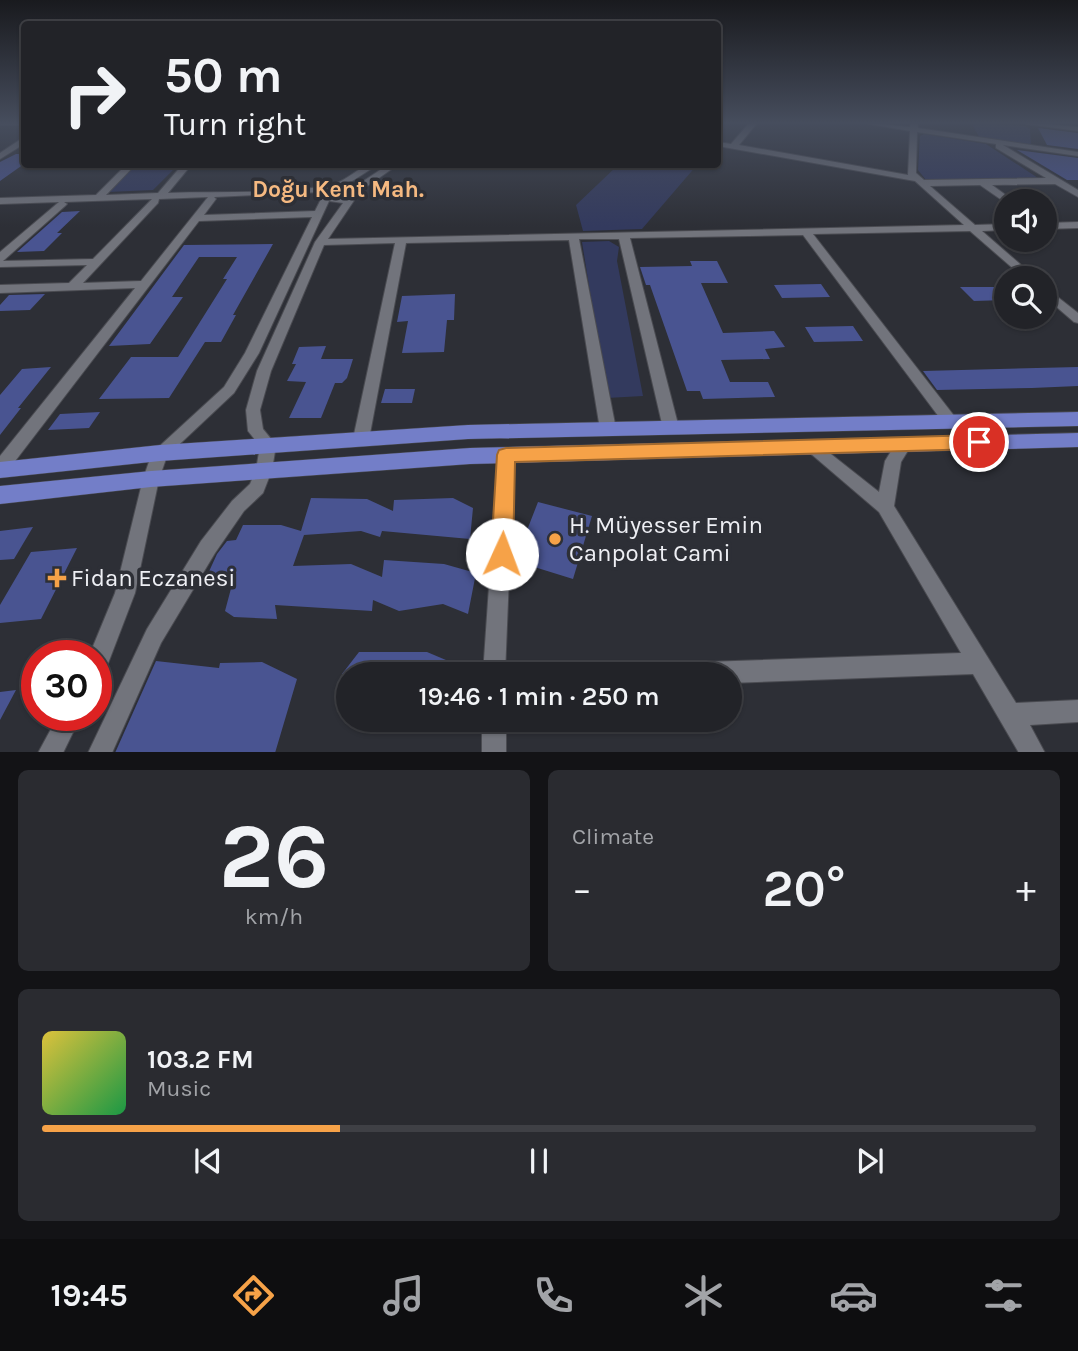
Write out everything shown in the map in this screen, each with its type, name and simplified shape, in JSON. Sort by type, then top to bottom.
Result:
[{"type":"main road","points":[[0,469],[160,453],[468,432],[1078,419]]},
{"type":"main road","points":[[0,495],[264,470],[506,455],[1078,440]]},
{"type":"street","points":[[789,157],[920,181],[1056,181]]},
{"type":"street","points":[[912,157],[912,174],[1016,266]]},
{"type":"street","points":[[1017,157],[1078,194]]},
{"type":"street","points":[[98,198],[128,168]]},
{"type":"street","points":[[72,287],[184,168]]},
{"type":"street","points":[[0,204],[62,204],[329,192],[368,168]]},
{"type":"street","points":[[329,192],[334,200],[355,193],[389,168]]},
{"type":"street","points":[[982,182],[994,190]]},
{"type":"street","points":[[0,204],[98,198],[211,199],[329,192],[348,184],[355,193]]},
{"type":"street","points":[[106,640],[125,593],[151,479],[160,453],[229,390],[252,353],[329,192]]},
{"type":"street","points":[[100,752],[154,636],[208,547],[238,506],[257,488],[264,470],[268,445],[256,431],[253,410],[264,371],[320,243],[355,193]]},
{"type":"street","points":[[0,469],[211,199]]},
{"type":"street","points":[[0,258],[62,204]]},
{"type":"street","points":[[195,218],[318,214]]},
{"type":"street","points":[[1057,226],[1078,225]]},
{"type":"street","points":[[320,243],[994,227]]},
{"type":"street","points":[[806,232],[950,422]]},
{"type":"street","points":[[624,236],[671,428]]},
{"type":"street","points":[[574,238],[608,429]]},
{"type":"street","points":[[361,439],[401,241]]},
{"type":"street","points":[[0,264],[96,262]]},
{"type":"street","points":[[0,289],[143,284]]},
{"type":"street","points":[[1057,301],[1078,319]]},
{"type":"street","points":[[885,507],[892,461],[904,444]]},
{"type":"street","points":[[811,447],[885,507],[1033,752]]},
{"type":"street","points":[[495,662],[506,455]]},
{"type":"street","points":[[742,672],[977,663]]},
{"type":"street","points":[[1011,715],[1078,711]]},
{"type":"street","points":[[50,752],[62,731]]},
{"type":"street","points":[[494,732],[494,752]]},
{"type":"shaded area","points":[[919,157],[1006,157],[1038,178],[926,180],[918,170]]},
{"type":"shaded area","points":[[134,168],[175,168],[153,190],[107,192]]},
{"type":"shaded area","points":[[615,168],[694,168],[642,229],[583,231],[576,205]]},
{"type":"shaded area","points":[[609,241],[619,247],[617,261],[643,396],[607,398],[582,242]]},
{"type":"building","points":[[10,157],[21,157],[21,166],[0,181],[0,162]]},
{"type":"building","points":[[1029,157],[1078,158],[1078,180],[1067,180]]},
{"type":"building","points":[[80,211],[57,233],[62,233],[44,251],[17,252],[62,212]]},
{"type":"building","points":[[273,244],[221,342],[205,342],[169,398],[99,399],[131,357],[178,357],[227,279],[223,279],[237,257],[199,257],[172,297],[183,297],[150,344],[109,346],[184,245]]},
{"type":"building","points":[[690,261],[717,261],[728,283],[701,283],[723,333],[774,331],[785,347],[765,349],[770,359],[721,360],[730,382],[768,382],[775,397],[703,399],[700,391],[687,391],[650,285],[646,285],[640,267],[692,266]]},
{"type":"building","points":[[821,284],[830,297],[782,298],[774,285]]},
{"type":"building","points":[[960,287],[994,287],[994,300],[974,301]]},
{"type":"building","points":[[45,294],[30,310],[0,311],[0,305],[9,295]]},
{"type":"building","points":[[455,294],[454,320],[447,320],[444,352],[402,353],[408,321],[397,322],[402,296]]},
{"type":"building","points":[[853,326],[863,341],[814,342],[805,327]]},
{"type":"building","points":[[326,346],[321,359],[353,359],[347,378],[342,383],[335,383],[321,418],[289,418],[306,382],[287,381],[296,364],[292,364],[299,347]]},
{"type":"building","points":[[51,367],[0,435],[0,395],[22,369]]},
{"type":"building","points":[[1078,367],[1078,386],[1032,388],[937,390],[923,371]]},
{"type":"building","points":[[385,389],[415,389],[412,403],[381,403]]},
{"type":"building","points":[[100,412],[89,428],[48,430],[60,414]]},
{"type":"building","points":[[311,498],[367,499],[393,511],[394,500],[453,498],[473,508],[470,539],[382,531],[380,537],[361,531],[304,535],[293,566],[351,564],[382,577],[384,560],[444,564],[476,573],[468,614],[443,604],[399,611],[373,600],[372,611],[275,605],[277,619],[234,617],[225,611],[233,581],[201,589],[217,554],[227,541],[236,540],[243,525],[281,525],[301,531]]},
{"type":"building","name":"H. Müyesser Emin Canpolat Cami","points":[[538,502],[592,516],[573,579],[515,561]]},
{"type":"building","points":[[33,527],[14,559],[0,560],[0,531]]},
{"type":"building","points":[[77,548],[41,619],[0,623],[0,605],[31,552]]},
{"type":"building","points":[[359,652],[427,652],[451,662],[351,662]]},
{"type":"building","points":[[156,661],[219,668],[220,663],[262,662],[297,679],[275,752],[115,752]]},
{"type":"building","points":[[16,690],[0,720],[0,692]]},
{"type":"place","name":"H. Müyesser Emin Canpolat Cami","points":[[555,539]]},
{"type":"place","name":"Fidan Eczanesi","points":[[57,578]]},
{"type":"district","name":"Doğu Kent Mah.","points":[[338,189]]},
{"type":"route","points":[[502,554],[506,455],[979,442]]}]
